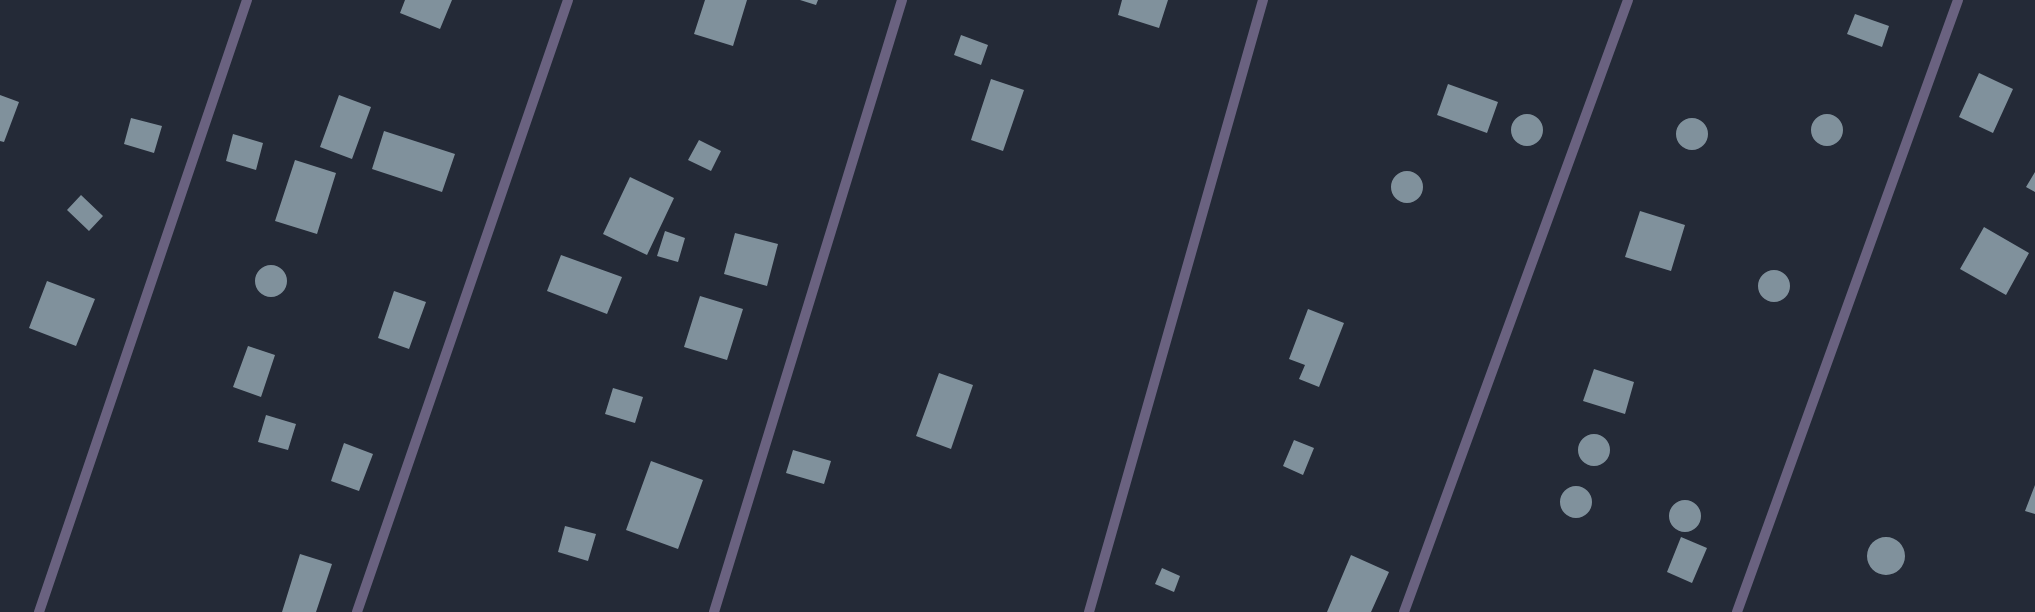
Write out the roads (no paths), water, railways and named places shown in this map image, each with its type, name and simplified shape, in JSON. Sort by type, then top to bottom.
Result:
[{"type":"street","points":[[39,612],[247,0]]},
{"type":"street","points":[[357,612],[568,0]]},
{"type":"street","points":[[714,612],[902,0]]},
{"type":"street","points":[[1089,612],[1263,0]]},
{"type":"street","points":[[1404,612],[1628,0]]},
{"type":"street","points":[[1736,612],[1958,0]]}]
